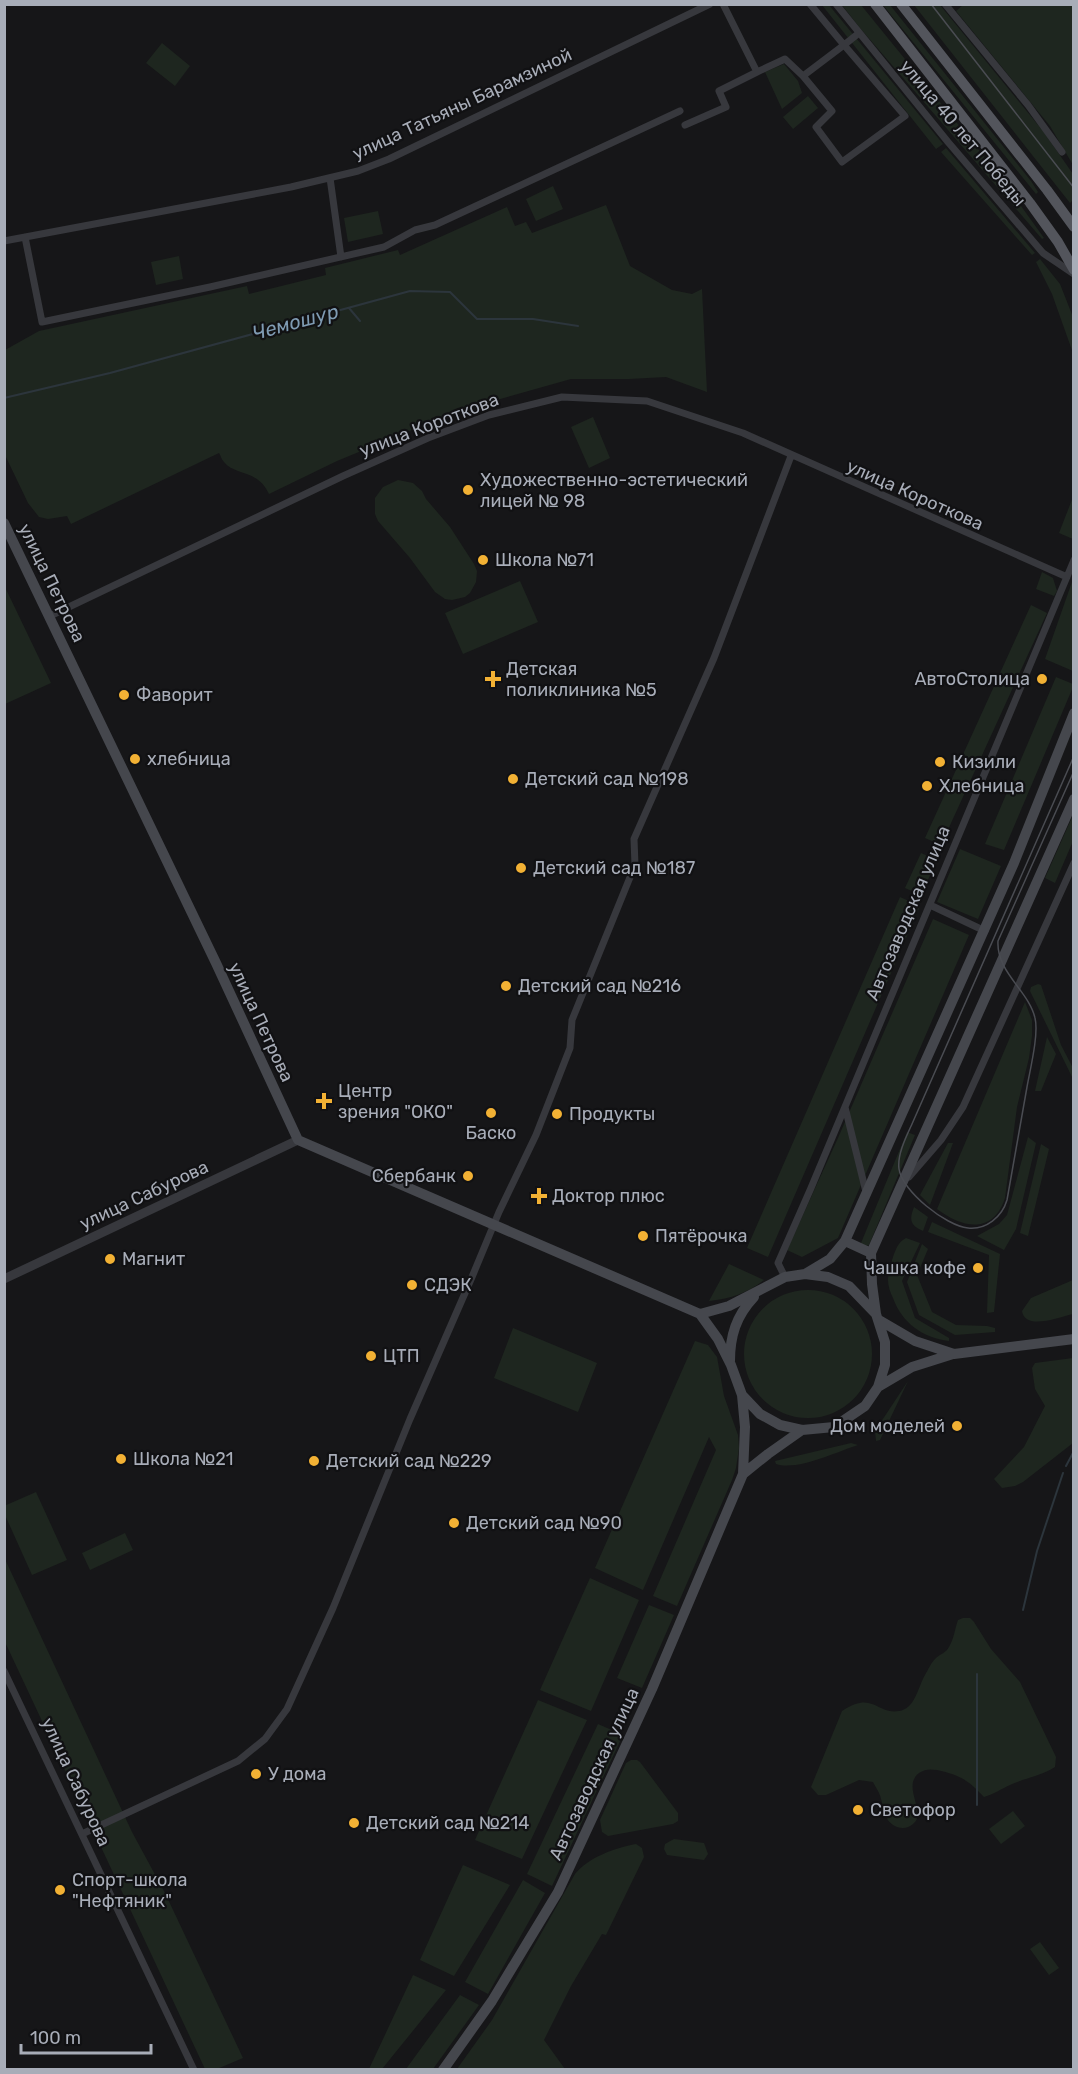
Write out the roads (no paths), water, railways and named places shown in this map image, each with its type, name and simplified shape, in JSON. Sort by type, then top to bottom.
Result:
[{"type":"main road","name":"улица 40 лет Победы","points":[[875,4],[1030,203],[1058,242],[1074,272]]},
{"type":"main road","name":"улица 40 лет Победы","points":[[901,4],[1074,227]]},
{"type":"main road","points":[[1030,203],[1047,190]]},
{"type":"main road","name":"улица Петрова","points":[[4,523],[216,963],[298,1140]]},
{"type":"main road","points":[[805,1274],[830,1259],[845,1241],[1020,851],[1074,713]]},
{"type":"main road","points":[[742,1395],[760,1414],[780,1425],[802,1430],[834,1427],[865,1406],[878,1387],[885,1365],[885,1342],[877,1317],[872,1284],[872,1253],[1074,799]]},
{"type":"main road","points":[[298,1140],[700,1314],[718,1339],[742,1395],[745,1427],[743,1474]]},
{"type":"main road","points":[[845,1241],[872,1253]]},
{"type":"main road","points":[[700,1314],[729,1306],[785,1277],[805,1274],[828,1277],[849,1286],[877,1317],[915,1341],[954,1354]]},
{"type":"main road","points":[[730,1365],[730,1344],[735,1325],[745,1307],[759,1292]]},
{"type":"main road","points":[[878,1387],[912,1367],[954,1354],[1074,1339]]},
{"type":"main road","points":[[743,1474],[802,1430]]},
{"type":"main road","name":"Автозаводская улица","points":[[442,2070],[492,2001],[558,1892],[652,1689],[743,1474]]},
{"type":"street","name":"улица Татьяны Барамзиной","points":[[4,241],[279,189],[358,171],[389,159],[710,4]]},
{"type":"street","points":[[723,4],[757,72]]},
{"type":"street","points":[[686,125],[726,108],[719,92],[785,58],[832,111],[816,127],[842,162],[905,116],[810,4]]},
{"type":"street","name":"улица 40 лет Победы","points":[[836,4],[948,142],[1043,253],[1074,272]]},
{"type":"street","points":[[945,4],[1034,113],[1062,152]]},
{"type":"street","points":[[803,76],[859,33]]},
{"type":"street","points":[[25,237],[42,322],[384,247],[680,111]]},
{"type":"street","points":[[330,178],[341,257]]},
{"type":"street","name":"улица Короткова","points":[[50,616],[343,476],[428,438],[489,415],[562,397],[646,401],[743,434],[1067,577]]},
{"type":"street","points":[[82,1834],[238,1761],[265,1739],[287,1709],[333,1608],[410,1419],[494,1225],[536,1136],[570,1048],[572,1020],[635,865],[634,839],[714,658],[791,456]]},
{"type":"street","name":"Автозаводская улица","points":[[785,1277],[778,1263],[1074,560]]},
{"type":"street","points":[[901,1186],[941,1140],[963,1107],[1074,863]]},
{"type":"street","points":[[930,905],[985,931]]},
{"type":"street","points":[[845,1107],[866,1192]]},
{"type":"street","name":"улица Сабурова","points":[[4,1279],[298,1140]]},
{"type":"street","name":"улица Сабурова","points":[[4,1671],[194,2070]]},
{"type":"waterway","name":"Чемошур","points":[[4,398],[110,373],[410,291],[450,292],[477,319],[533,319],[578,326]]},
{"type":"waterway","points":[[349,308],[360,321]]},
{"type":"waterway","points":[[1066,1466],[1074,1451]]},
{"type":"waterway","points":[[1023,1610],[1037,1551],[1063,1473]]},
{"type":"waterway","points":[[977,1674],[977,1805]]},
{"type":"tram line","points":[[931,4],[1074,188]]},
{"type":"tram line","points":[[1074,756],[901,1152],[899,1169],[908,1187],[926,1206],[959,1226],[975,1228],[987,1225],[997,1217],[1007,1200],[1034,1052],[1036,1025],[1032,1008],[1002,962],[998,941],[1074,771]]},
{"type":"place","name":"Художественно-эстетический лицей № 98","points":[[468,490]]},
{"type":"place","name":"Школа №71","points":[[483,560]]},
{"type":"place","name":"Детская поликлиника №5","points":[[493,679]]},
{"type":"place","name":"АвтоСтолица","points":[[1042,679]]},
{"type":"place","name":"Фаворит","points":[[124,695]]},
{"type":"place","name":"хлебница","points":[[135,759]]},
{"type":"place","name":"Кизили","points":[[940,762]]},
{"type":"place","name":"Детский сад №198","points":[[513,779]]},
{"type":"place","name":"Хлебница","points":[[927,786]]},
{"type":"place","name":"Детский сад №187","points":[[521,868]]},
{"type":"place","name":"Детский сад №216","points":[[506,986]]},
{"type":"place","name":"Центр зрения \"ОКО\"","points":[[324,1101]]},
{"type":"place","name":"Баско","points":[[491,1113]]},
{"type":"place","name":"Продукты","points":[[557,1114]]},
{"type":"place","name":"Сбербанк","points":[[468,1176]]},
{"type":"place","name":"Доктор плюс","points":[[539,1196]]},
{"type":"place","name":"Пятёрочка","points":[[643,1236]]},
{"type":"place","name":"Магнит","points":[[110,1259]]},
{"type":"place","name":"Чашка кофе","points":[[978,1268]]},
{"type":"place","name":"СДЭК","points":[[412,1285]]},
{"type":"place","name":"ЦТП","points":[[371,1356]]},
{"type":"place","name":"Дом моделей","points":[[957,1426]]},
{"type":"place","name":"Школа №21","points":[[121,1459]]},
{"type":"place","name":"Детский сад №229","points":[[314,1461]]},
{"type":"place","name":"Детский сад №90","points":[[454,1523]]},
{"type":"place","name":"У дома","points":[[256,1774]]},
{"type":"place","name":"Светофор","points":[[858,1810]]},
{"type":"place","name":"Детский сад №214","points":[[354,1823]]},
{"type":"place","name":"Спорт-школа \"Нефтяник\"","points":[[60,1890]]}]
